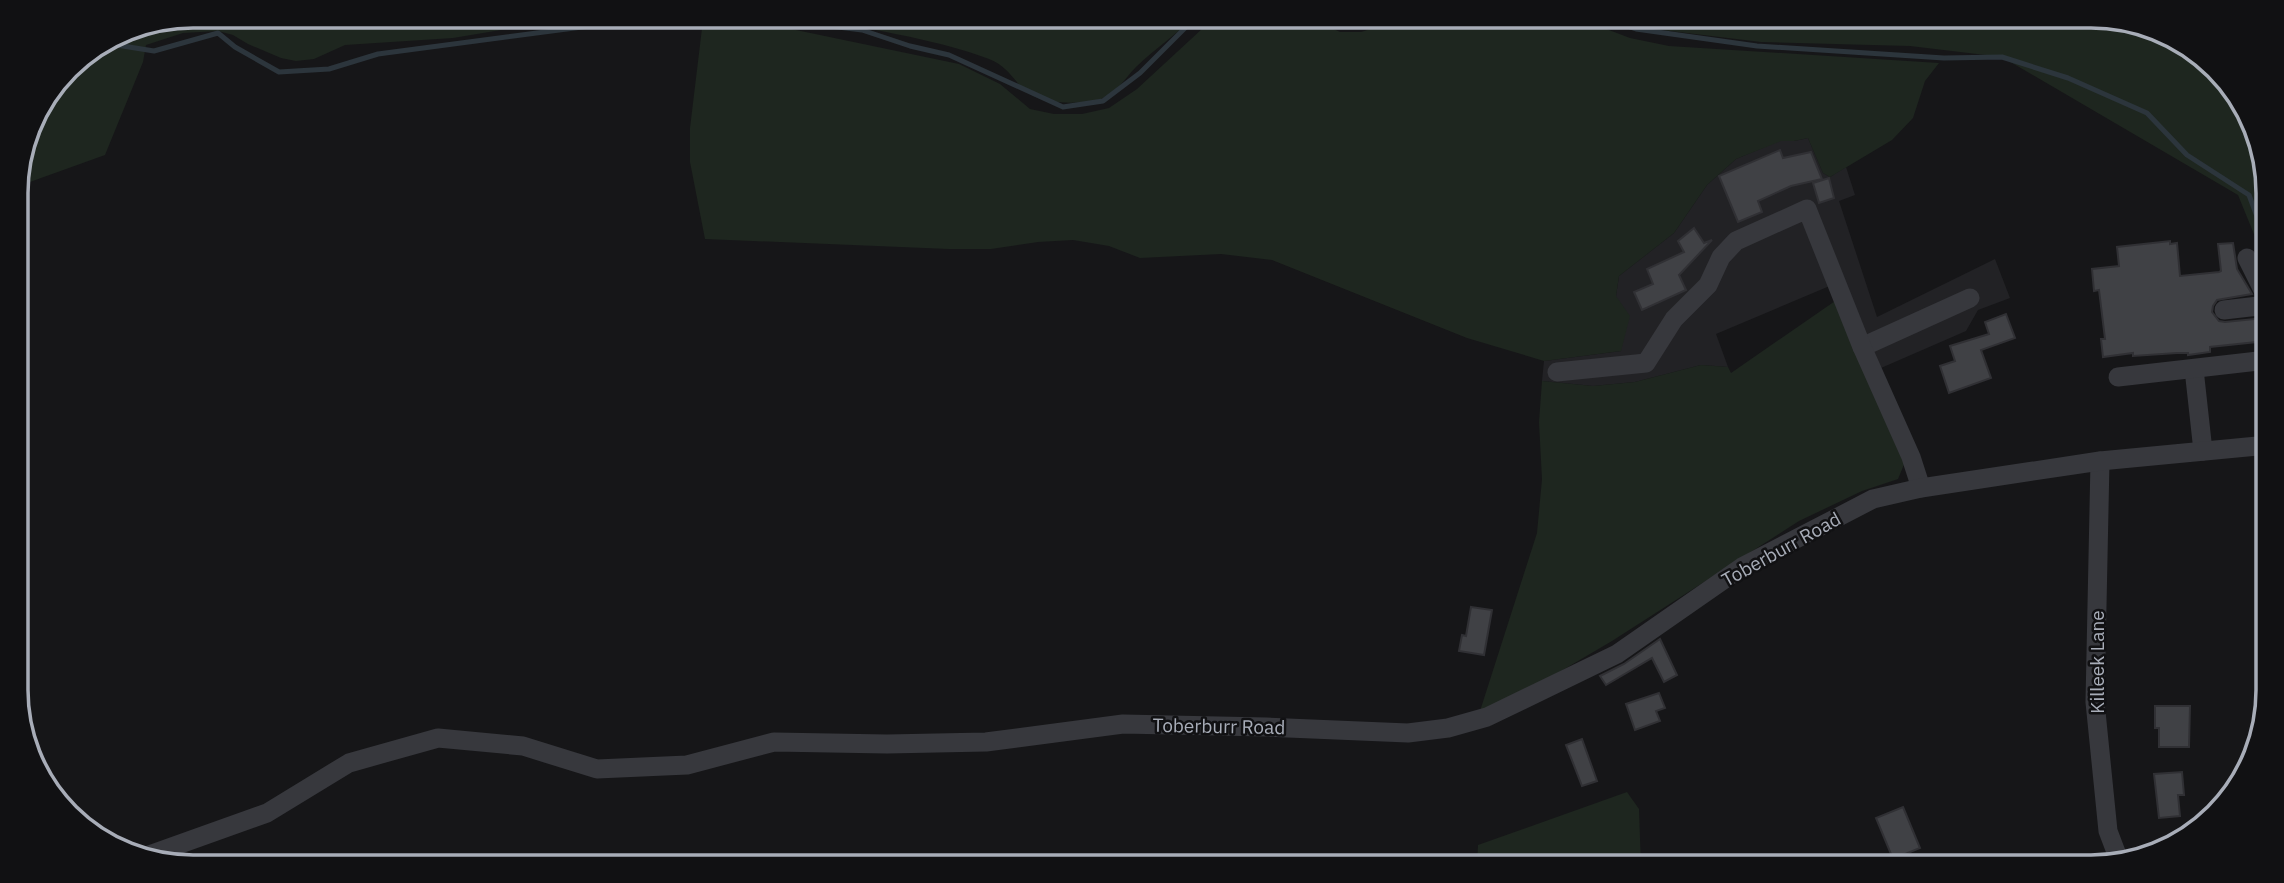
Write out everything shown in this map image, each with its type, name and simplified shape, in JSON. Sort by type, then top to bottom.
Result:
[{"type":"street","points":[[1557,372],[1646,363],[1674,319],[1708,285],[1721,257],[1736,241],[1807,209],[1911,457],[1921,488]]},
{"type":"street","points":[[2247,258],[2256,276]]},
{"type":"street","points":[[1863,347],[1970,299]]},
{"type":"street","points":[[2224,310],[2256,306]]},
{"type":"street","points":[[2118,377],[2256,361]]},
{"type":"street","points":[[2194,369],[2203,452]]},
{"type":"street","name":"Toberburr Road","points":[[159,851],[267,813],[349,763],[438,738],[523,747],[597,769],[687,765],[774,742],[986,742],[1123,724],[1408,733],[1448,728],[1487,717],[1617,654],[1742,566],[1873,499],[1921,488],[2100,461],[2256,446]]},
{"type":"street","name":"Killeek Lane","points":[[2100,461],[2095,702],[2108,831],[2116,853]]},
{"type":"shaded area","points":[[193,28],[513,28],[453,38],[345,45],[314,59],[296,61],[281,58],[233,35],[218,31],[183,33],[146,45],[143,62],[105,155],[28,183],[41,130],[62,93],[76,76],[102,56],[140,37],[172,29]]},
{"type":"shaded area","points":[[702,28],[786,28],[959,64],[1000,84],[1030,109],[1054,114],[1082,114],[1109,108],[1137,89],[1203,28],[1332,28],[1340,32],[1361,32],[1374,28],[1604,28],[1630,38],[1669,46],[1939,63],[1925,81],[1913,118],[1892,140],[1830,177],[1823,173],[1808,138],[1781,141],[1736,159],[1707,185],[1674,233],[1619,276],[1616,296],[1630,316],[1621,351],[1544,361],[1467,338],[1272,260],[1221,254],[1140,258],[1109,246],[1073,240],[991,249],[949,249],[705,239],[690,162],[690,128]]},
{"type":"shaded area","points":[[864,28],[1182,28],[1143,60],[1111,93],[1094,101],[1069,103],[1038,98],[1024,90],[1004,68],[989,59],[920,39]]},
{"type":"shaded area","points":[[1645,28],[2101,28],[2144,37],[2164,45],[2200,69],[2215,84],[2239,120],[2255,172],[2256,239],[2238,195],[2002,57],[1910,46],[1761,42]]},
{"type":"shaded area","points":[[1808,138],[1823,173],[1830,177],[1846,167],[1855,195],[1839,201],[1877,317],[1995,259],[2010,298],[1978,310],[1966,331],[1881,368],[1832,285],[1716,334],[1728,367],[1701,365],[1635,382],[1593,386],[1542,381],[1544,361],[1621,351],[1616,296],[1619,276],[1674,233],[1707,185],[1736,159],[1781,140]]},
{"type":"shaded area","points":[[1838,299],[1905,462],[1898,479],[1862,491],[1799,521],[1612,641],[1544,681],[1480,711],[1537,533],[1542,479],[1539,422],[1542,381],[1593,386],[1635,382],[1701,365],[1728,367],[1731,373]]},
{"type":"shaded area","points":[[1627,792],[1639,809],[1641,855],[1478,855],[1478,845]]},
{"type":"building","points":[[1780,150],[1783,158],[1811,152],[1822,179],[1791,186],[1758,201],[1762,212],[1738,222],[1719,176]]},
{"type":"building","points":[[1829,178],[1834,198],[1819,203],[1813,183]]},
{"type":"building","points":[[1694,228],[1704,243],[1712,240],[1679,275],[1686,290],[1642,310],[1634,292],[1653,284],[1647,269],[1684,252],[1678,241]]},
{"type":"building","points":[[2170,241],[2170,244],[2177,243],[2180,276],[2221,271],[2218,244],[2233,243],[2237,269],[2252,294],[2217,300],[2212,312],[2219,321],[2225,322],[2256,319],[2256,342],[2210,347],[2210,352],[2188,355],[2177,353],[2133,356],[2133,353],[2103,357],[2101,339],[2105,339],[2099,290],[2094,291],[2092,269],[2119,266],[2117,247]]},
{"type":"building","points":[[2006,314],[2015,338],[1981,350],[1991,378],[1949,393],[1940,366],[1955,361],[1950,346],[1989,334],[1985,322]]},
{"type":"building","points":[[1471,607],[1492,610],[1484,655],[1459,651],[1462,635],[1466,636]]},
{"type":"building","points":[[1660,639],[1677,675],[1664,682],[1652,658],[1606,685],[1600,676],[1624,664]]},
{"type":"building","points":[[1659,693],[1665,708],[1656,711],[1660,721],[1635,730],[1626,704]]},
{"type":"building","points":[[2155,706],[2190,706],[2189,747],[2159,747],[2159,728],[2155,728]]},
{"type":"building","points":[[1582,739],[1597,781],[1582,786],[1566,745]]},
{"type":"building","points":[[2182,772],[2184,795],[2178,795],[2180,816],[2159,818],[2154,774]]},
{"type":"building","points":[[1903,807],[1920,848],[1903,855],[1891,855],[1876,818]]},
{"type":"waterway","points":[[120,46],[154,51],[218,33],[235,47],[279,72],[329,69],[378,54],[575,28]]},
{"type":"waterway","points":[[846,28],[949,55],[1063,107],[1103,101],[1140,73],[1185,28]]},
{"type":"waterway","points":[[1633,28],[1757,46],[1944,58],[2002,57],[2068,78],[2147,113],[2187,155],[2249,195],[2256,214]]}]
